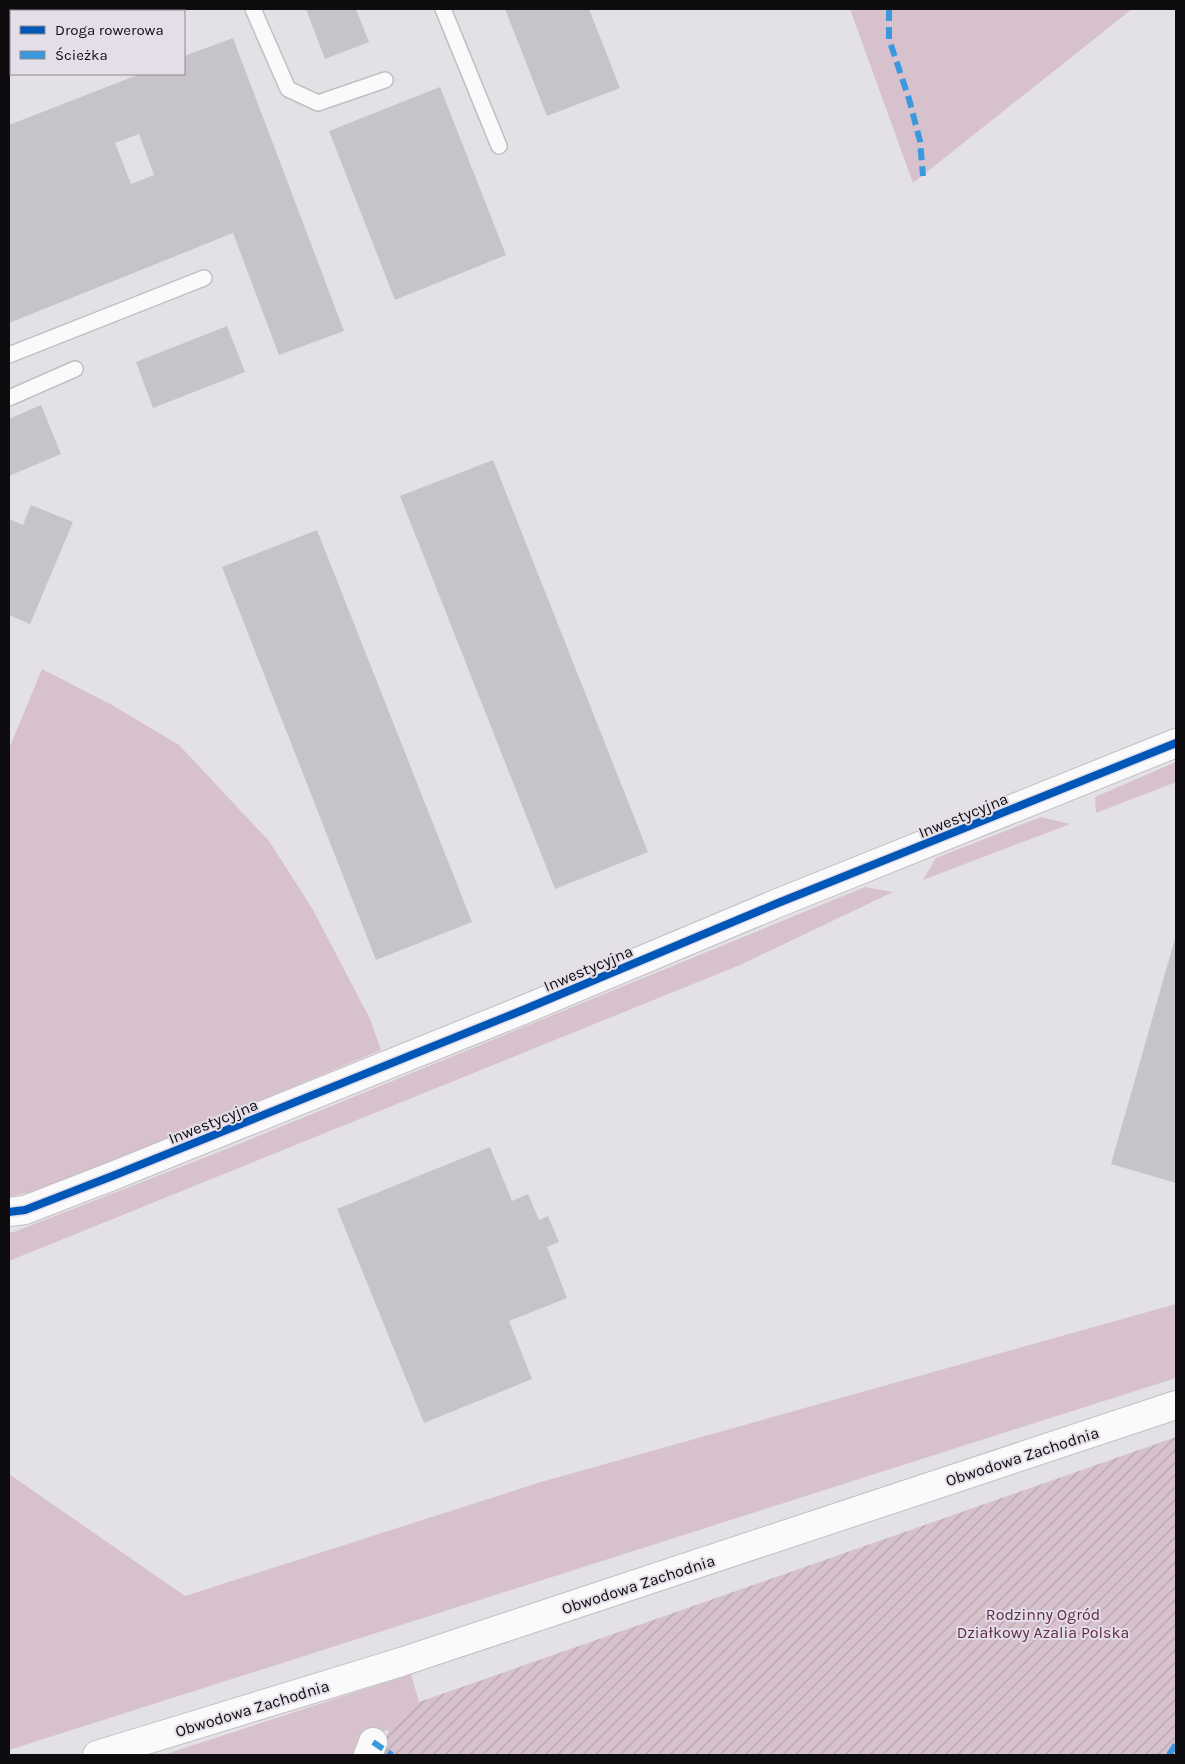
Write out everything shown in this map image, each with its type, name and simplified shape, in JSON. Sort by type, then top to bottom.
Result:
[{"type":"street","name":"Inwestycyjna","points":[[9,1212],[25,1210],[115,1175],[523,1010],[778,903],[1176,743]]},
{"type":"street","name":"Obwodowa Zachodnia","points":[[97,1755],[401,1662],[1176,1405]]},
{"type":"lane","points":[[253,9],[288,89],[318,103],[384,80]]},
{"type":"lane","points":[[443,9],[499,146]]},
{"type":"lane","points":[[9,355],[204,278]]},
{"type":"lane","points":[[9,398],[74,369]]},
{"type":"green space","points":[[850,9],[1132,9],[913,183]]},
{"type":"green space","points":[[42,669],[112,705],[179,745],[269,841],[312,908],[370,1019],[381,1050],[51,1187],[9,1197],[9,749]]},
{"type":"green space","points":[[1176,762],[1176,782],[1096,813],[1095,797]]},
{"type":"green space","points":[[1041,817],[1070,824],[923,880],[936,858]]},
{"type":"green space","points":[[865,887],[893,892],[740,965],[9,1261],[9,1232],[14,1232],[229,1148]]},
{"type":"green space","points":[[1176,1304],[1176,1378],[9,1750],[9,1474],[185,1596],[541,1482]]},
{"type":"green space","name":"Rodzinny Ogród Działkowy Azalia Polska","points":[[1176,1437],[1176,1755],[379,1755],[389,1730],[419,1702]]},
{"type":"green space","points":[[411,1674],[419,1702],[389,1730],[378,1732],[356,1755],[163,1755]]},
{"type":"building","points":[[306,9],[356,9],[369,42],[325,59]]},
{"type":"building","points":[[505,9],[589,9],[620,88],[547,116]]},
{"type":"building","points":[[233,38],[344,331],[279,355],[233,233],[9,323],[9,125],[137,75],[185,75],[185,56]],"holes":[[[139,134],[154,175],[131,184],[115,143]]]},
{"type":"building","points":[[440,87],[506,255],[395,300],[329,131]]},
{"type":"building","points":[[227,326],[245,372],[153,408],[136,362]]},
{"type":"building","points":[[41,405],[61,454],[9,476],[9,419]]},
{"type":"building","points":[[493,460],[648,852],[555,889],[400,496]]},
{"type":"building","points":[[31,505],[73,522],[30,624],[9,615],[9,519],[23,525]]},
{"type":"building","points":[[317,530],[472,922],[376,960],[222,567]]},
{"type":"building","points":[[1176,935],[1176,1183],[1111,1164]]},
{"type":"building","points":[[490,1147],[512,1201],[528,1194],[539,1220],[548,1216],[559,1242],[547,1247],[567,1298],[509,1321],[532,1379],[424,1423],[337,1209]]},
{"type":"marked path","points":[[889,9],[889,39],[909,99],[920,141],[923,176]]},
{"type":"marked path","points":[[373,1742],[392,1755]]},
{"type":"marked path","points":[[1169,1755],[1176,1744]]},
{"type":"cycle path","points":[[9,1212],[25,1210],[115,1175],[523,1010],[778,903],[1176,743]]}]
